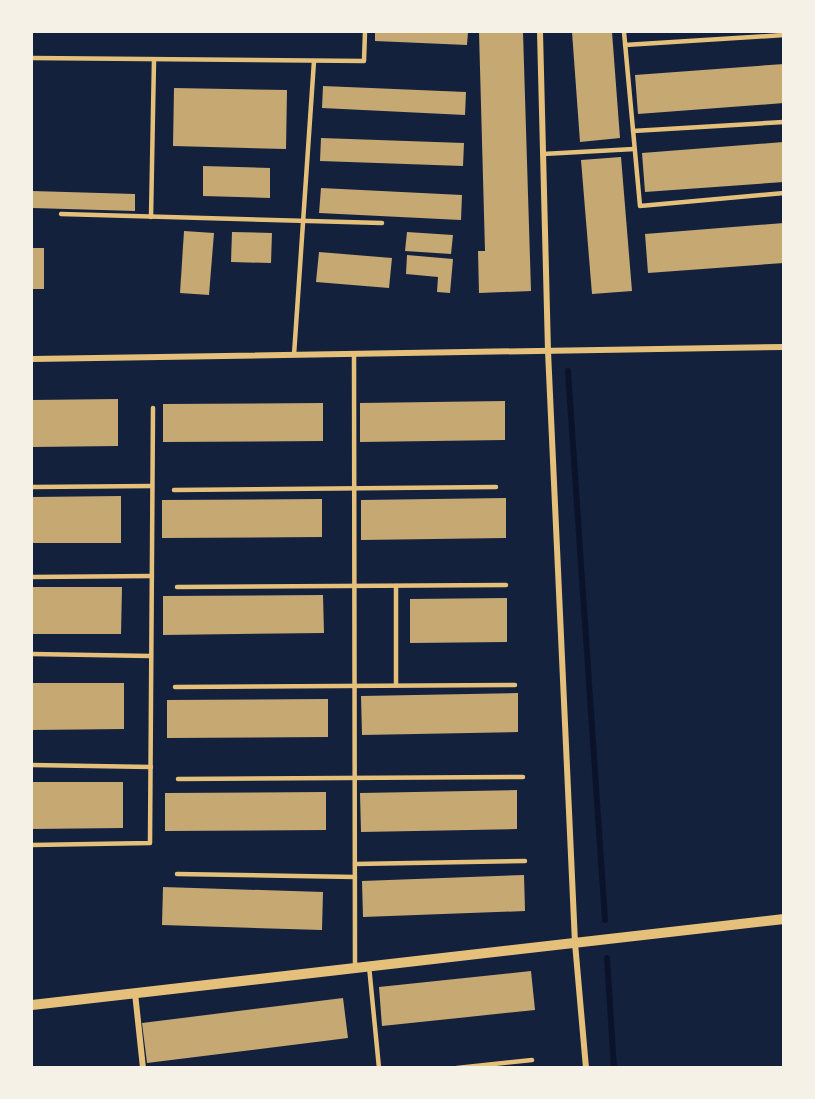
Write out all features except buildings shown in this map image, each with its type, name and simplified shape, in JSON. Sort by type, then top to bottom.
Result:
[{"type":"street","points":[[540,32],[548,351],[575,942],[585,1068]]},
{"type":"street","points":[[32,359],[783,347]]},
{"type":"street","points":[[32,1005],[783,919]]},
{"type":"street","points":[[135,993],[143,1068]]},
{"type":"lane","points":[[32,58],[364,62],[365,32]]},
{"type":"lane","points":[[624,32],[640,206],[783,193]]},
{"type":"lane","points":[[625,45],[783,35]]},
{"type":"lane","points":[[151,217],[154,60]]},
{"type":"lane","points":[[294,355],[314,61]]},
{"type":"lane","points":[[633,131],[783,122]]},
{"type":"lane","points":[[543,154],[634,149]]},
{"type":"lane","points":[[61,214],[382,224]]},
{"type":"lane","points":[[354,354],[355,968]]},
{"type":"lane","points":[[32,845],[150,843],[153,408]]},
{"type":"lane","points":[[32,487],[152,486]]},
{"type":"lane","points":[[174,490],[496,487]]},
{"type":"lane","points":[[32,577],[152,576]]},
{"type":"lane","points":[[177,587],[506,585]]},
{"type":"lane","points":[[396,586],[396,685]]},
{"type":"lane","points":[[32,654],[151,656]]},
{"type":"lane","points":[[175,687],[515,685]]},
{"type":"lane","points":[[32,765],[151,767]]},
{"type":"lane","points":[[178,779],[523,777]]},
{"type":"lane","points":[[355,864],[525,861]]},
{"type":"lane","points":[[177,874],[355,877]]},
{"type":"lane","points":[[369,966],[379,1068]]},
{"type":"lane","points":[[457,1068],[532,1060]]},
{"type":"waterway","points":[[568,371],[605,920]]},
{"type":"waterway","points":[[607,958],[614,1068]]}]
